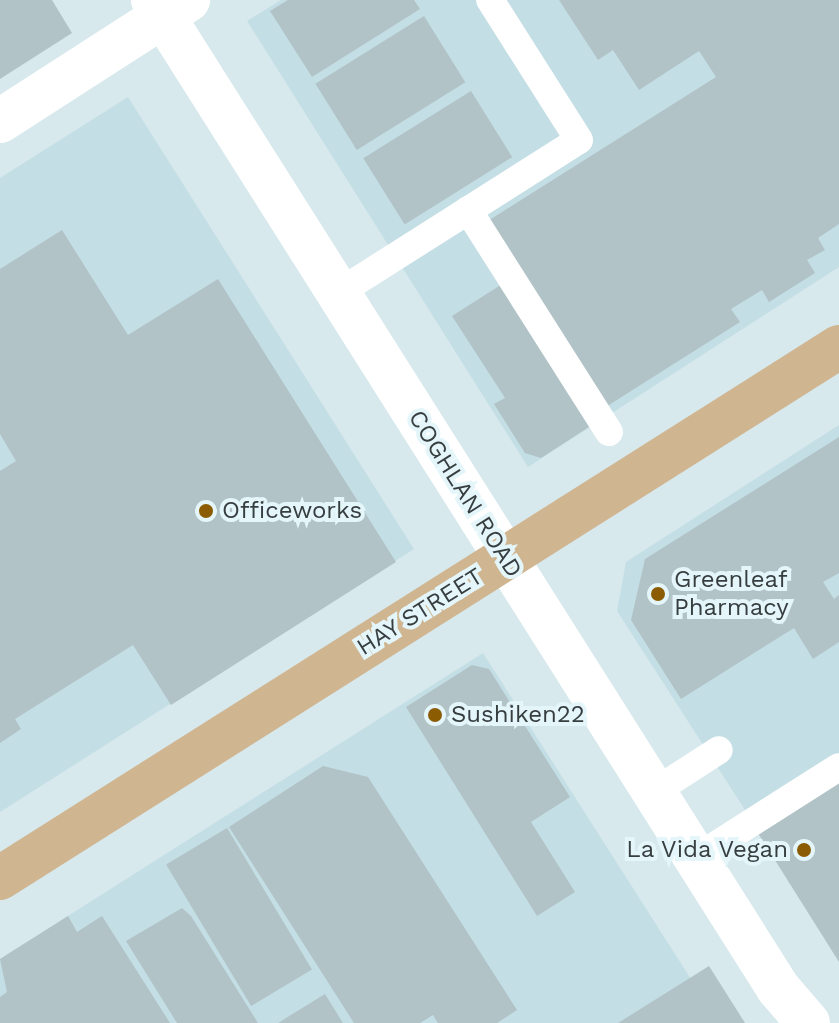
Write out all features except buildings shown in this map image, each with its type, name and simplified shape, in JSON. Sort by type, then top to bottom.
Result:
[{"type":"main road","name":"HAY STREET","points":[[0,878],[839,347]]},
{"type":"street","points":[[0,121],[168,5]]},
{"type":"street","name":"COGHLAN ROAD","points":[[168,5],[338,293],[696,858],[785,1005],[808,1023]]},
{"type":"lane","points":[[338,293],[579,140],[490,0]]},
{"type":"lane","points":[[468,210],[609,432]]},
{"type":"lane","points":[[654,792],[719,750]]},
{"type":"lane","points":[[696,858],[839,767]]},
{"type":"shaded area","points":[[281,0],[839,0],[839,267],[528,467],[247,21]]},
{"type":"shaded area","points":[[128,97],[414,549],[0,812],[0,178]]},
{"type":"shaded area","points":[[839,425],[839,956],[617,611],[626,562]]},
{"type":"shaded area","points":[[483,653],[719,1023],[0,1023],[0,959]]},
{"type":"place","name":"Officeworks","points":[[206,511]]},
{"type":"place","name":"Greenleaf Pharmacy","points":[[658,594]]},
{"type":"place","name":"Sushiken22","points":[[435,715]]},
{"type":"place","name":"La Vida Vegan","points":[[804,850]]}]
